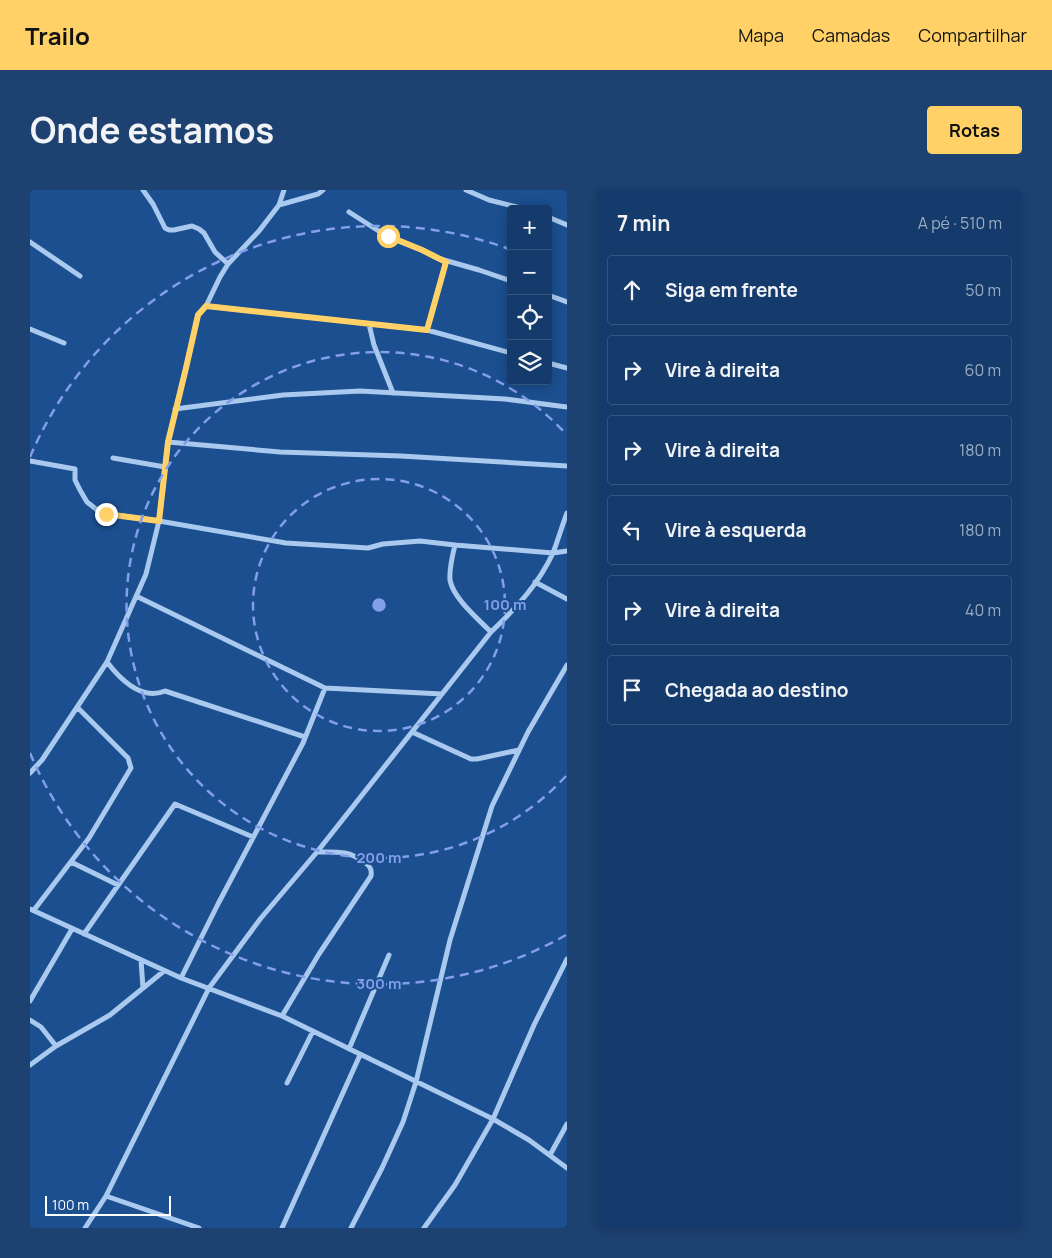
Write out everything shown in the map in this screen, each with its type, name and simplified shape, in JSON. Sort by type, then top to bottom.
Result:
[{"type":"street","points":[[143,190],[153,204],[165,228],[174,230],[192,226],[199,229],[204,233],[215,252],[228,264]]},
{"type":"street","points":[[30,773],[42,760],[107,662],[146,574],[159,521],[168,442],[198,315],[206,306],[228,264],[259,231],[279,205],[284,190]]},
{"type":"street","points":[[279,205],[318,194],[323,190]]},
{"type":"street","points":[[466,190],[489,200],[509,205]]},
{"type":"street","points":[[349,212],[388,236],[446,262],[507,280]]},
{"type":"street","points":[[552,219],[567,225]]},
{"type":"street","points":[[30,242],[80,276]]},
{"type":"street","points":[[427,330],[446,262]]},
{"type":"street","points":[[552,296],[567,302]]},
{"type":"street","points":[[206,306],[427,330],[507,352]]},
{"type":"street","points":[[369,324],[374,345],[393,393]]},
{"type":"street","points":[[30,329],[64,343]]},
{"type":"street","points":[[552,364],[567,368]]},
{"type":"street","points":[[175,409],[282,395],[360,390],[505,399],[567,407]]},
{"type":"street","points":[[168,442],[280,452],[401,456],[567,466]]},
{"type":"street","points":[[113,458],[165,467]]},
{"type":"street","points":[[30,461],[75,469],[75,480],[87,502],[101,513],[286,543],[368,548],[383,544],[420,541],[553,552],[567,551]]},
{"type":"street","points":[[85,1228],[106,1196],[209,988],[261,918],[317,852],[491,632],[518,606],[553,552],[567,512]]},
{"type":"street","points":[[455,545],[451,562],[450,578],[452,587],[457,596],[491,632]]},
{"type":"street","points":[[535,582],[567,599]]},
{"type":"street","points":[[136,596],[325,688],[442,694]]},
{"type":"street","points":[[107,662],[119,678],[136,689],[153,694],[165,691],[305,737]]},
{"type":"street","points":[[352,1228],[403,1122],[416,1082],[455,922],[492,806],[519,750],[567,665]]},
{"type":"street","points":[[181,978],[305,737],[325,688]]},
{"type":"street","points":[[77,707],[128,758],[131,768],[89,838],[32,910],[181,978],[282,1016],[493,1119],[550,1154],[567,1168]]},
{"type":"street","points":[[412,732],[471,759],[519,750]]},
{"type":"street","points":[[84,934],[175,804],[253,837]]},
{"type":"street","points":[[282,1016],[372,872],[368,865],[355,855],[346,852],[317,852]]},
{"type":"street","points":[[71,862],[118,884]]},
{"type":"street","points":[[30,1001],[72,929]]},
{"type":"street","points":[[348,1049],[389,954]]},
{"type":"street","points":[[424,1228],[455,1184],[493,1119],[534,1025],[567,959]]},
{"type":"street","points":[[141,960],[143,988]]},
{"type":"street","points":[[30,1065],[56,1046],[110,1014],[164,970]]},
{"type":"street","points":[[30,1020],[41,1027],[56,1046]]},
{"type":"street","points":[[287,1083],[313,1031]]},
{"type":"street","points":[[282,1228],[360,1055]]},
{"type":"street","points":[[550,1154],[567,1124]]},
{"type":"street","points":[[106,1196],[200,1228]]},
{"type":"route","points":[[106,514],[159,521],[168,442],[175,409],[198,315],[206,306],[427,330],[446,262],[388,236]]}]
